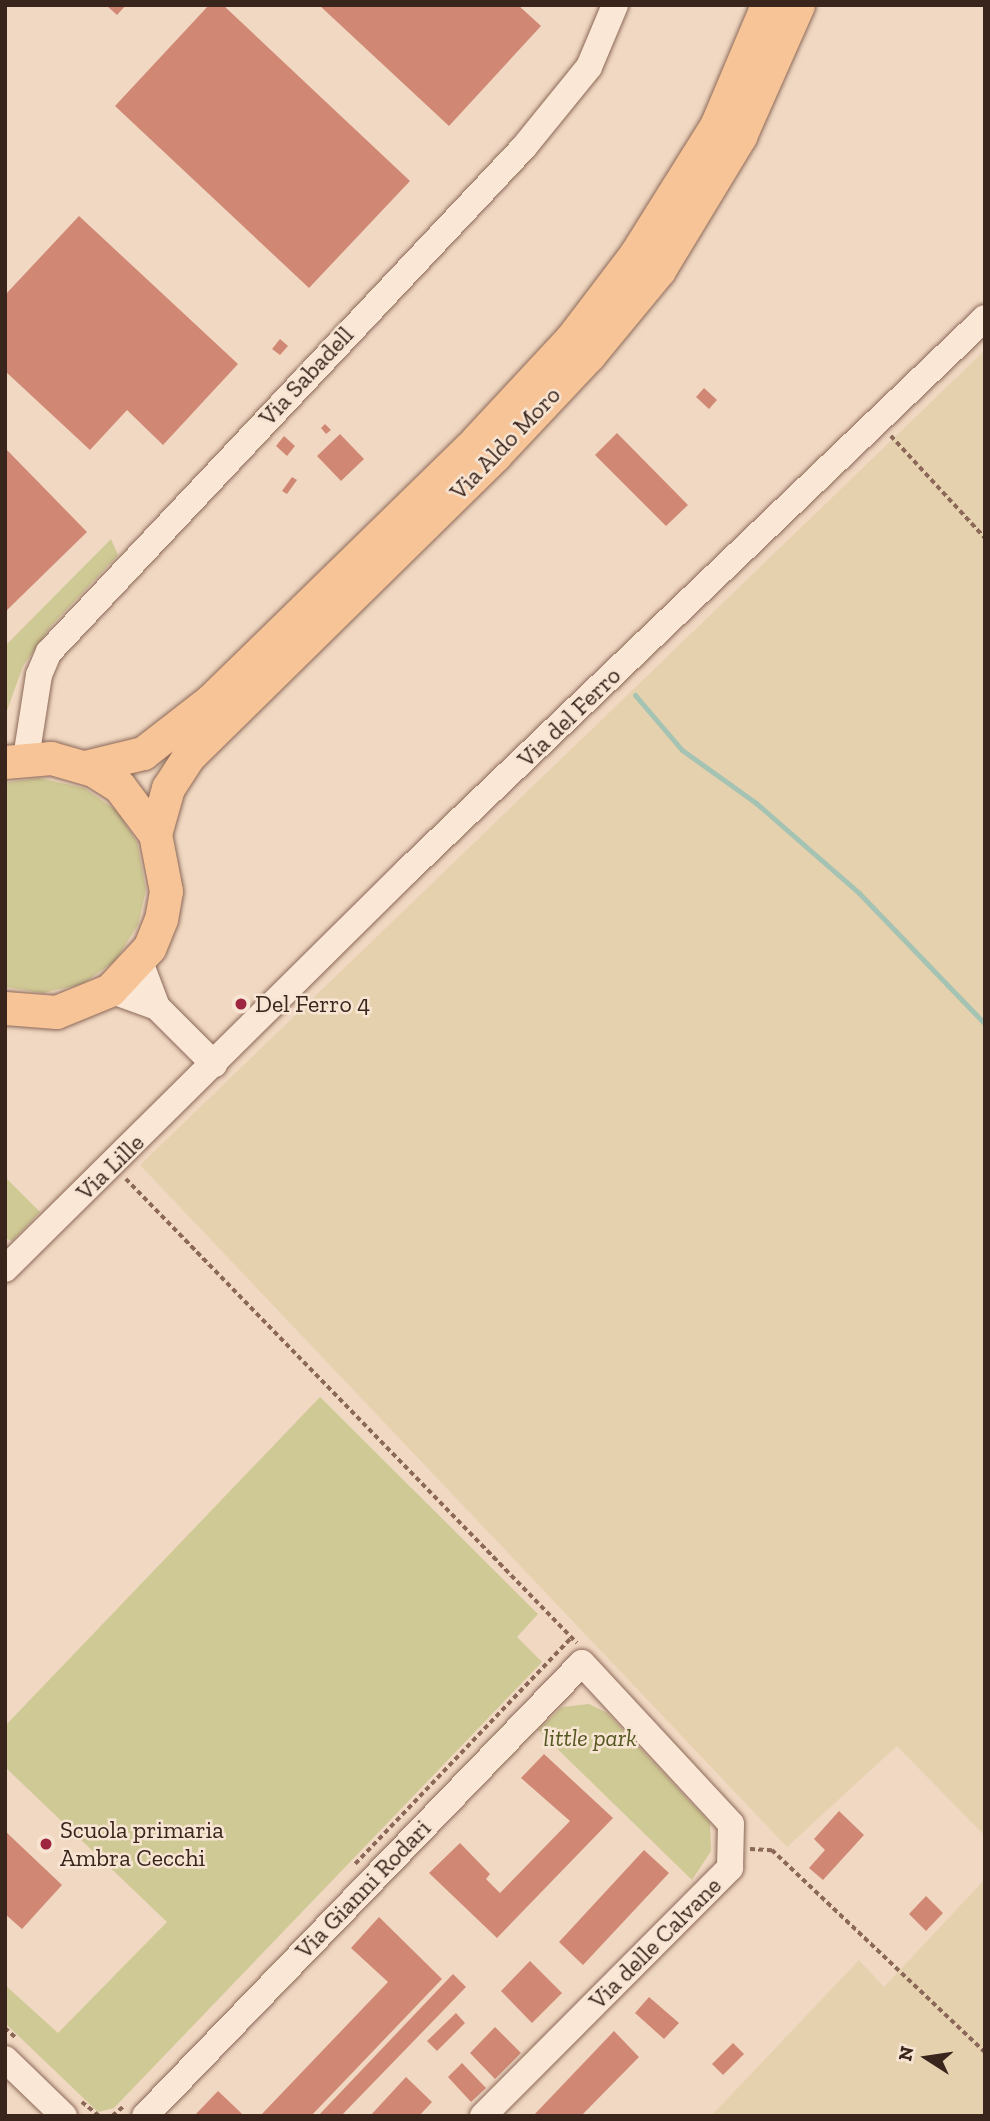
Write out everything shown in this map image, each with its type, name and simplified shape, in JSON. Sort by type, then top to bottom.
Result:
[{"type":"main road","name":"Via Aldo Moro","points":[[85,766],[143,753],[211,701],[478,439],[571,339],[635,255],[716,126],[768,5]]},
{"type":"main road","name":"Via Aldo Moro","points":[[155,834],[168,788],[187,757],[495,455],[589,355],[659,270],[740,135],[798,5]]},
{"type":"main road","name":"Via Aldo Moro","points":[[5,1008],[56,1012],[110,990],[140,962],[157,933],[164,905],[166,877],[155,834],[130,796],[85,766],[51,758],[16,760]]},
{"type":"street","name":"Via Sabadell","points":[[16,760],[39,675],[49,652],[524,147],[589,67],[615,5]]},
{"type":"street","name":"Via del Ferro","points":[[214,1063],[407,871],[985,317]]},
{"type":"street","points":[[140,962],[157,1007]]},
{"type":"street","points":[[110,990],[157,1007],[214,1063]]},
{"type":"street","name":"Via Lille","points":[[5,1269],[214,1063]]},
{"type":"street","name":"Via delle Calvane","points":[[483,2116],[730,1868],[731,1824],[582,1663]]},
{"type":"street","name":"Via Gianni Rodari","points":[[145,2116],[582,1663]]},
{"type":"street","points":[[5,2059],[64,2116]]},
{"type":"path","points":[[878,421],[985,538]]},
{"type":"path","points":[[113,1165],[579,1645],[582,1663]]},
{"type":"path","points":[[730,1848],[772,1850],[985,2052]]},
{"type":"shaded area","points":[[985,350],[985,1836],[897,1746],[787,1847],[140,1165]]},
{"type":"shaded area","points":[[985,1879],[985,2116],[711,2116],[859,1960],[884,1987]]},
{"type":"green space","points":[[111,539],[118,555],[51,626],[23,666],[5,716],[5,646]]},
{"type":"green space","points":[[39,778],[84,788],[116,810],[137,842],[146,890],[138,925],[115,961],[82,984],[43,993],[5,987],[5,783]]},
{"type":"green space","points":[[5,1177],[40,1212],[12,1241],[5,1238]]},
{"type":"green space","points":[[320,1397],[538,1614],[517,1637],[542,1662],[114,2108],[98,2112],[5,2023],[5,1985],[58,2033],[167,1922],[5,1767],[5,1726]]},
{"type":"green space","name":"little park","points":[[589,1704],[607,1713],[710,1823],[711,1851],[692,1880],[538,1730],[562,1707]]},
{"type":"building","points":[[106,5],[126,5],[117,15]]},
{"type":"building","points":[[209,5],[223,5],[410,181],[309,288],[115,106]]},
{"type":"building","points":[[319,5],[518,5],[541,26],[449,126]]},
{"type":"building","points":[[79,216],[238,364],[163,445],[127,410],[90,450],[5,371],[5,295]]},
{"type":"building","points":[[280,339],[288,346],[280,355],[272,349]]},
{"type":"building","points":[[704,388],[717,400],[709,409],[696,397]]},
{"type":"building","points":[[325,424],[331,430],[326,434],[321,428]]},
{"type":"building","points":[[617,433],[688,505],[666,526],[595,455]]},
{"type":"building","points":[[340,434],[364,459],[341,481],[317,456]]},
{"type":"building","points":[[284,436],[295,446],[287,456],[276,446]]},
{"type":"building","points":[[5,448],[87,532],[5,612]]},
{"type":"building","points":[[292,477],[297,480],[287,494],[282,491]]},
{"type":"building","points":[[544,1754],[613,1818],[497,1938],[429,1873],[460,1843],[490,1874],[486,1879],[500,1893],[570,1821],[521,1778]]},
{"type":"building","points":[[839,1811],[864,1835],[823,1880],[809,1868],[825,1850],[814,1839]]},
{"type":"building","points":[[5,1831],[62,1885],[22,1929],[5,1914]]},
{"type":"building","points":[[644,1850],[669,1873],[583,1965],[559,1942]]},
{"type":"building","points":[[926,1896],[943,1913],[926,1931],[909,1914]]},
{"type":"building","points":[[379,1917],[442,1979],[311,2116],[260,2116],[388,1982],[351,1948]]},
{"type":"building","points":[[530,1961],[562,1993],[532,2023],[501,1991]]},
{"type":"building","points":[[453,1974],[466,1987],[341,2116],[318,2116]]},
{"type":"building","points":[[649,1997],[679,2023],[664,2039],[635,2013]]},
{"type":"building","points":[[456,2013],[465,2023],[437,2051],[427,2041]]},
{"type":"building","points":[[495,2027],[521,2053],[495,2079],[470,2053]]},
{"type":"building","points":[[614,2031],[639,2057],[581,2116],[533,2116]]},
{"type":"building","points":[[733,2043],[744,2054],[723,2075],[712,2064]]},
{"type":"building","points":[[462,2063],[486,2088],[471,2102],[448,2077]]},
{"type":"building","points":[[406,2077],[432,2102],[419,2116],[370,2116]]},
{"type":"building","points":[[218,2091],[236,2108],[244,2116],[194,2116]]},
{"type":"waterway","points":[[635,695],[682,750],[756,803],[859,893],[985,1024]]},
{"type":"place","name":"Del Ferro 4","points":[[241,1004]]},
{"type":"place","name":"Scuola primaria Ambra Cecchi","points":[[46,1844]]}]
